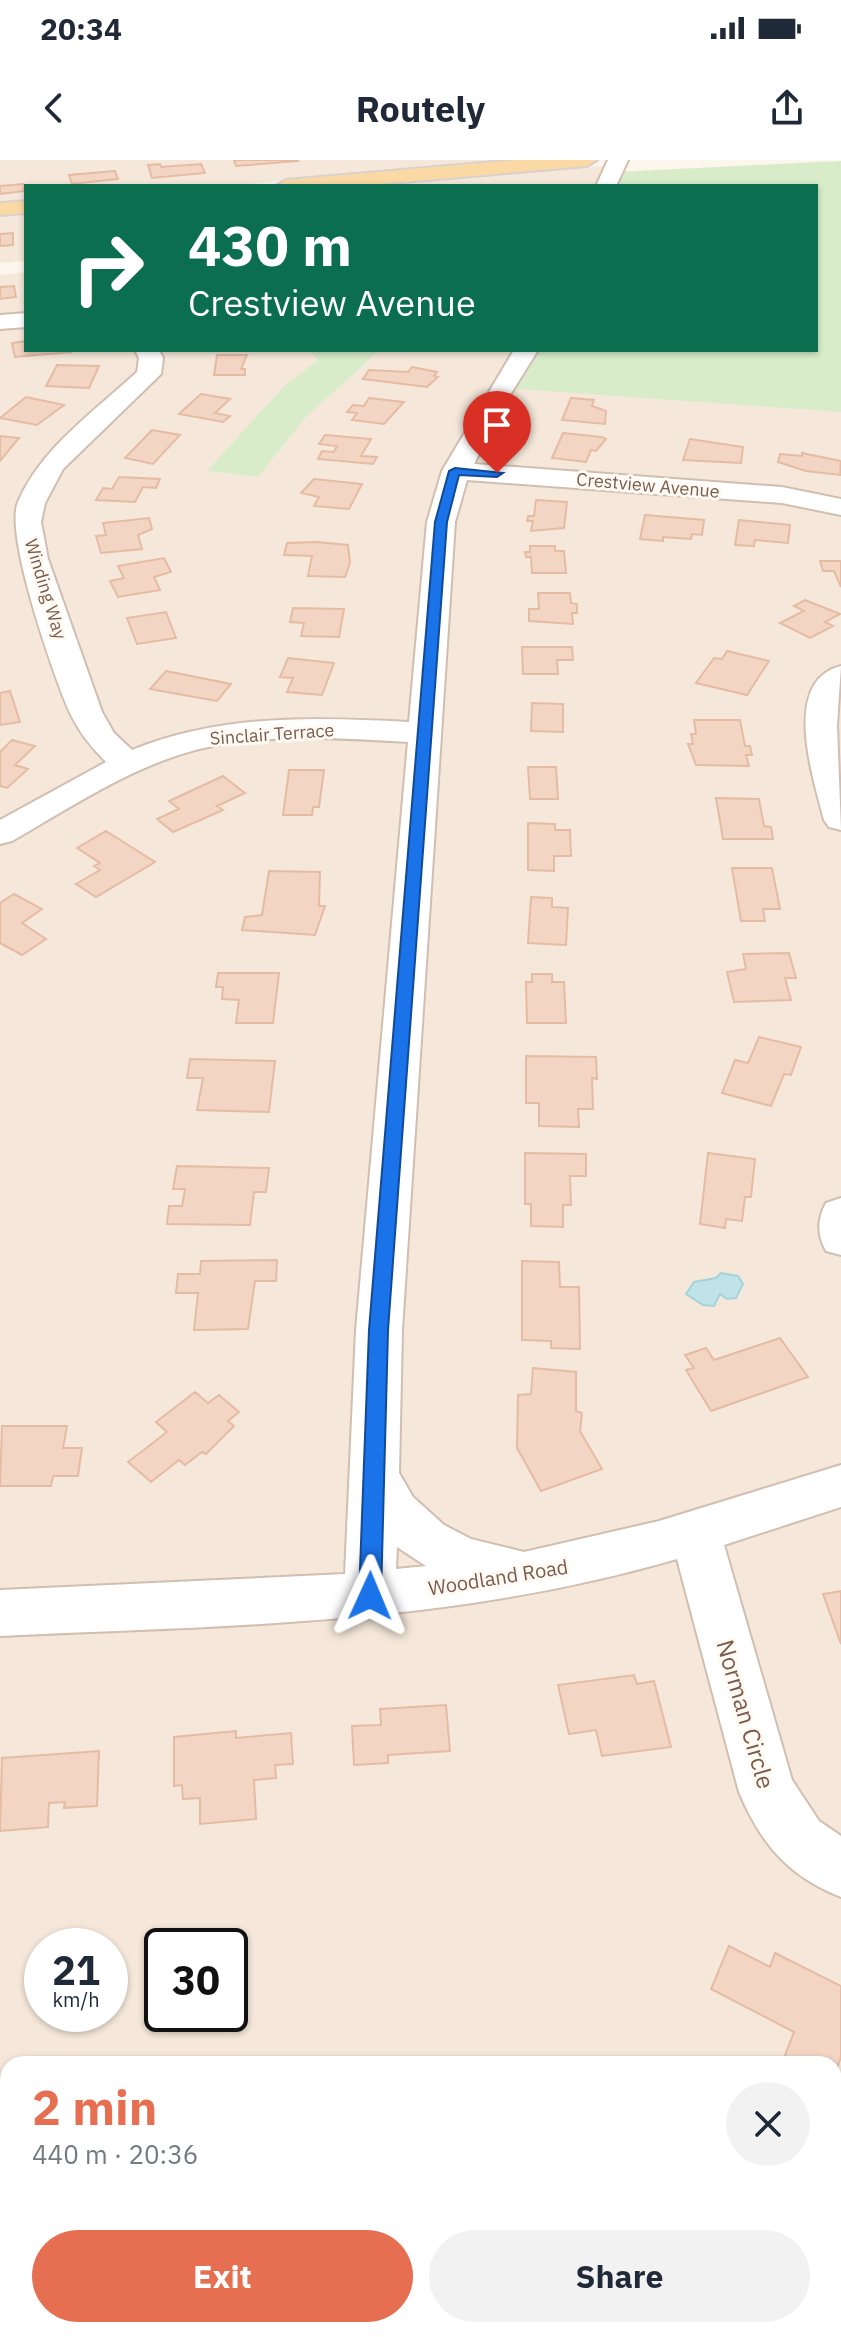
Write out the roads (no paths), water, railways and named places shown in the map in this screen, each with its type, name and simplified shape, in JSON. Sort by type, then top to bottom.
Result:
[{"type":"main road","points":[[309,184],[587,160]]},
{"type":"main road","points":[[0,209],[24,207]]},
{"type":"street","points":[[607,184],[618,160]]},
{"type":"street","points":[[0,322],[24,320]]},
{"type":"street","name":"Winding Way","points":[[127,764],[101,738],[86,712],[34,559],[27,522],[31,503],[52,465],[149,374],[152,363],[148,352]]},
{"type":"street","points":[[370,1596],[380,1314],[441,522],[455,471],[468,441],[525,352]]},
{"type":"street","name":"Crestview Avenue","points":[[455,471],[782,495],[841,507]]},
{"type":"street","points":[[841,675],[831,685],[821,718],[822,739],[841,820]]},
{"type":"street","name":"Sinclair Terrace","points":[[0,834],[127,764],[189,742],[253,732],[350,728],[423,733]]},
{"type":"street","points":[[841,1214],[841,1239]]},
{"type":"street","points":[[374,1473],[387,1504],[406,1528],[422,1539],[462,1559],[492,1568],[533,1572]]},
{"type":"street","name":"Woodland Road","points":[[0,1613],[370,1596],[533,1572],[590,1561],[841,1486]]},
{"type":"street","name":"Norman Circle","points":[[695,1531],[767,1792],[799,1841],[841,1869]]},
{"type":"water","points":[[721,1273],[738,1276],[743,1284],[736,1298],[727,1299],[720,1294],[714,1306],[703,1305],[686,1294],[694,1282],[716,1278]]}]
